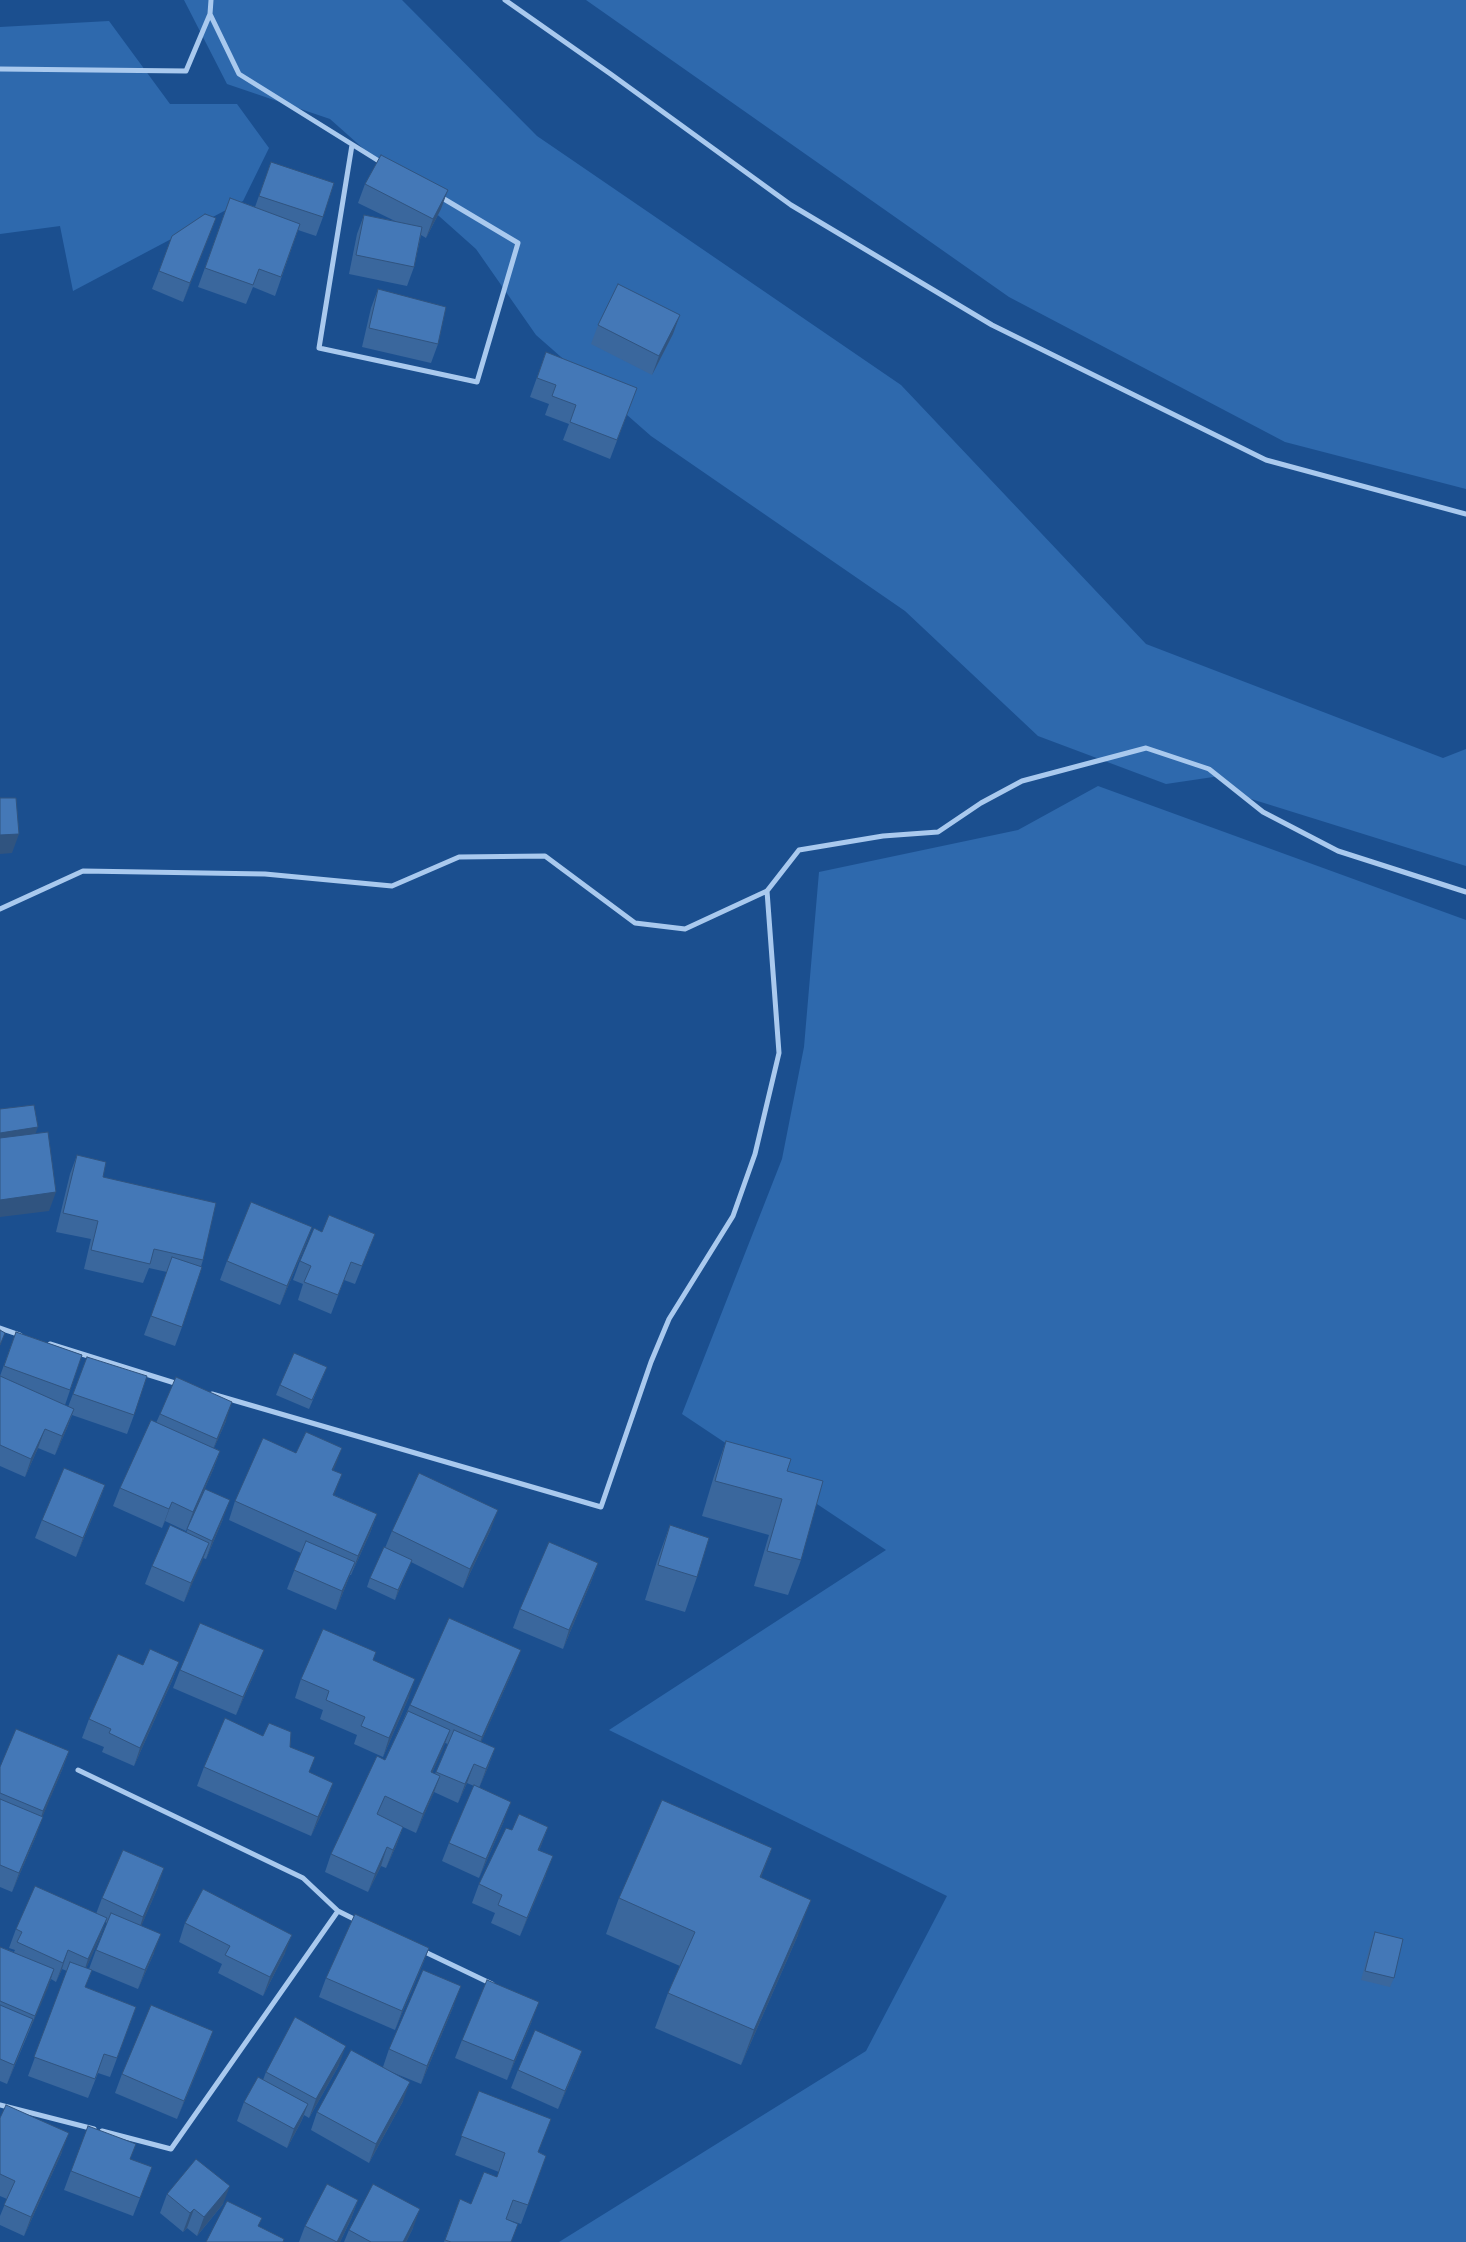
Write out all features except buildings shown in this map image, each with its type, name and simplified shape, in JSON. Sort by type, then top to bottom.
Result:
[{"type":"street","points":[[0,70],[186,71],[210,14],[211,0]]},
{"type":"street","points":[[505,0],[791,205],[992,325],[1266,460],[1466,514]]},
{"type":"street","points":[[210,14],[239,74],[386,165]]},
{"type":"street","points":[[352,145],[319,348],[477,382],[518,243],[436,194]]},
{"type":"street","points":[[0,909],[83,870],[265,874],[392,886],[459,857],[545,856],[634,923],[684,929],[767,891],[799,850],[884,836],[938,832],[981,803],[1022,782],[1146,748],[1209,769],[1263,812],[1338,851],[1466,892]]},
{"type":"street","points":[[207,1392],[601,1506],[651,1362],[669,1320],[733,1216],[755,1154],[779,1053],[767,891]]},
{"type":"street","points":[[0,1328],[28,1337]]},
{"type":"street","points":[[47,1343],[188,1387]]},
{"type":"street","points":[[78,1770],[304,1878],[338,1911],[366,1924]]},
{"type":"street","points":[[0,2105],[171,2149],[338,1911]]},
{"type":"street","points":[[420,1950],[500,1987]]},
{"type":"shaded area","points":[[184,0],[402,0],[537,136],[901,385],[1146,644],[1443,758],[1466,749],[1466,866],[1248,798],[1220,776],[1166,784],[1038,736],[905,611],[651,436],[536,335],[476,249],[330,119],[227,84]]},
{"type":"shaded area","points":[[586,0],[1466,0],[1466,489],[1285,442],[1009,297]]},
{"type":"shaded area","points":[[109,21],[170,104],[237,104],[269,148],[243,201],[73,291],[60,226],[0,234],[0,27]]},
{"type":"shaded area","points":[[1098,786],[1466,920],[1466,2242],[559,2242],[866,2051],[947,1896],[609,1730],[886,1550],[682,1414],[782,1159],[804,1047],[819,872],[1018,830]]}]
